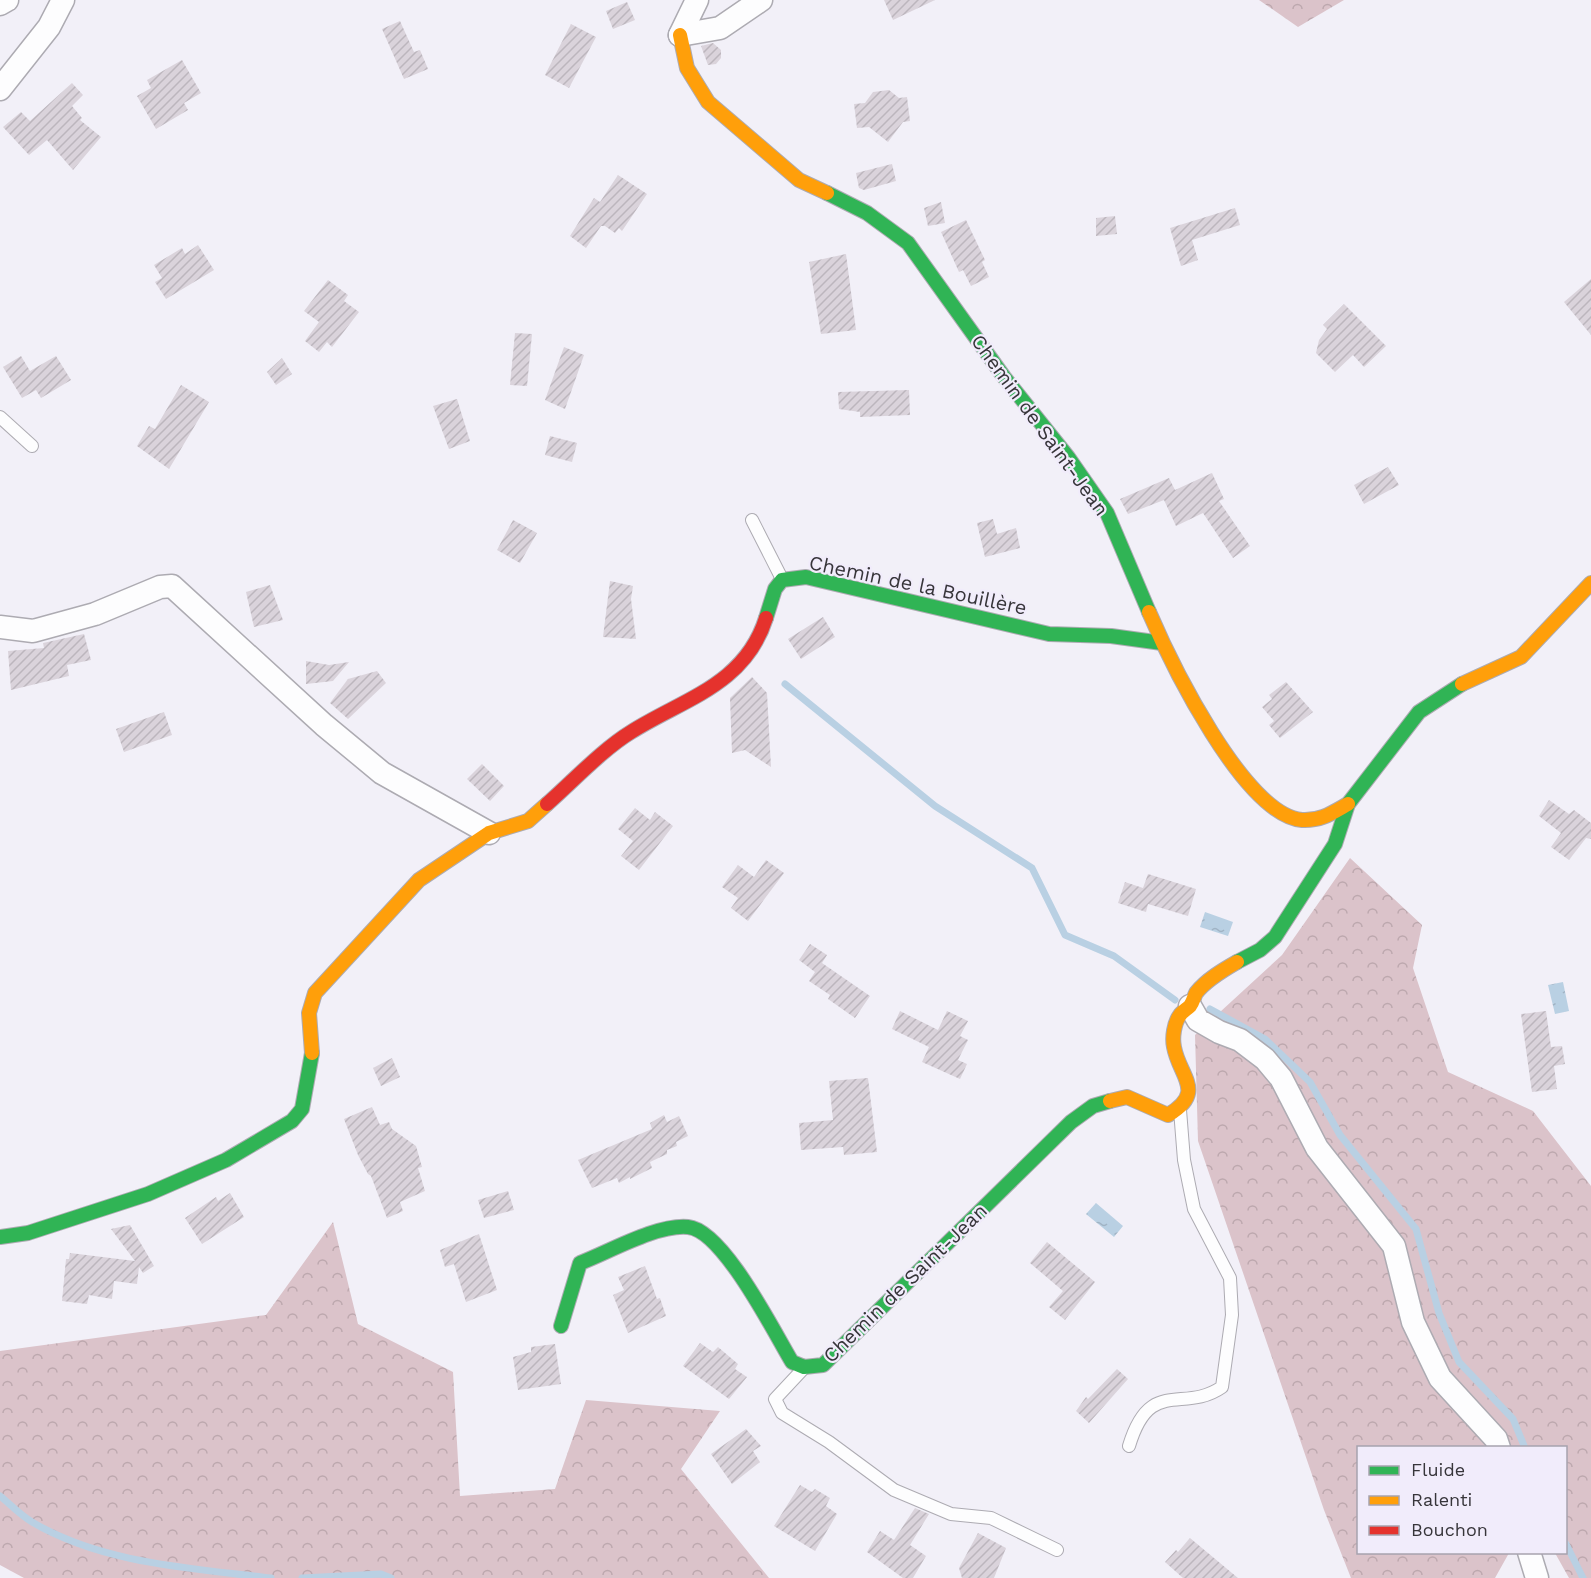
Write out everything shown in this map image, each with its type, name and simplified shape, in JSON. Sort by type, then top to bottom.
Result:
[{"type":"street","points":[[0,4],[7,0]]},
{"type":"street","points":[[0,89],[48,27],[63,0]]},
{"type":"street","points":[[680,35],[697,0]]},
{"type":"street","points":[[680,35],[720,28],[761,0]]},
{"type":"street","name":"Chemin de Saint-Jean","points":[[680,35],[687,68],[708,102],[799,180],[867,213],[908,243],[1004,377],[1068,457],[1107,513],[1162,643],[1216,741],[1260,797],[1277,811],[1300,820],[1323,819],[1348,804]]},
{"type":"street","name":"Chemin de la Bouillère","points":[[0,1237],[28,1233],[148,1194],[225,1160],[292,1121],[302,1108],[306,1095],[312,1061],[309,1012],[315,993],[419,880],[489,832],[528,821],[628,733],[714,688],[759,640],[775,589],[782,580],[806,577],[1049,634],[1110,636],[1162,643]]},
{"type":"street","points":[[1180,1108],[1188,1095],[1186,1074],[1174,1048],[1174,1033],[1179,1016],[1190,1006],[1197,992],[1221,971],[1260,950],[1275,937],[1335,844],[1348,804],[1419,712],[1449,690],[1521,657],[1591,583]]},
{"type":"street","points":[[0,627],[33,631],[95,614],[160,587],[172,586],[324,725],[382,773],[489,832]]},
{"type":"street","points":[[1190,1006],[1198,1020],[1219,1032],[1240,1040],[1265,1059],[1281,1078],[1317,1148],[1394,1246],[1413,1322],[1440,1378],[1496,1439],[1498,1446]]},
{"type":"street","name":"Chemin de Saint-Jean","points":[[561,1326],[580,1263],[673,1229],[692,1227],[712,1239],[729,1257],[792,1362],[804,1367],[823,1365],[1071,1122],[1094,1106],[1127,1097],[1168,1115],[1180,1108]]},
{"type":"street","points":[[1530,1554],[1537,1578]]},
{"type":"lane","points":[[0,417],[32,446]]},
{"type":"lane","points":[[752,520],[782,580]]},
{"type":"lane","points":[[1129,1446],[1134,1428],[1145,1412],[1171,1398],[1210,1395],[1222,1387],[1232,1315],[1230,1278],[1194,1209],[1184,1160],[1180,1108]]},
{"type":"lane","points":[[804,1367],[775,1399],[782,1413],[829,1442],[894,1490],[951,1514],[991,1518],[1057,1550]]},
{"type":"green space","points":[[1259,0],[1344,0],[1298,27]]},
{"type":"green space","points":[[1350,858],[1422,925],[1413,968],[1448,1072],[1533,1111],[1591,1186],[1591,1578],[1569,1578],[1556,1554],[1567,1554],[1567,1446],[1357,1446],[1357,1554],[1508,1554],[1495,1578],[1351,1578],[1324,1510],[1198,1141],[1195,1035],[1282,955]]},
{"type":"green space","points":[[333,1222],[358,1324],[453,1372],[460,1496],[555,1489],[586,1400],[720,1411],[681,1469],[769,1578],[24,1578],[0,1565],[0,1351],[266,1315]]},
{"type":"water","points":[[1205,912],[1233,922],[1228,936],[1200,927]]},
{"type":"water","points":[[1563,982],[1569,1011],[1555,1014],[1548,985]]},
{"type":"water","points":[[1096,1203],[1123,1226],[1114,1237],[1086,1214]]},
{"type":"building","points":[[884,0],[935,0],[893,20]]},
{"type":"building","points":[[627,2],[635,20],[613,29],[606,11]]},
{"type":"building","points":[[400,21],[414,52],[420,50],[428,69],[404,79],[382,29]]},
{"type":"building","points":[[571,24],[596,37],[569,88],[545,75]]},
{"type":"building","points":[[713,43],[721,50],[721,58],[716,64],[708,65],[701,46]]},
{"type":"building","points":[[182,60],[201,93],[184,103],[188,110],[156,129],[137,96],[151,88],[147,80]]},
{"type":"building","points":[[72,83],[83,95],[72,106],[82,118],[80,120],[101,137],[73,170],[47,140],[29,155],[3,127],[21,112],[30,121]]},
{"type":"building","points":[[889,90],[899,98],[907,97],[910,121],[903,122],[888,142],[869,127],[857,128],[854,104],[865,103],[873,92]]},
{"type":"building","points":[[892,164],[896,181],[864,190],[859,188],[856,173]]},
{"type":"building","points":[[618,175],[647,194],[622,231],[619,228],[615,233],[601,226],[586,248],[570,236],[594,198],[600,202]]},
{"type":"building","points":[[941,202],[945,223],[928,226],[924,208]]},
{"type":"building","points":[[1235,208],[1240,225],[1192,240],[1198,260],[1181,266],[1170,228]]},
{"type":"building","points":[[1115,216],[1117,234],[1096,236],[1096,218]]},
{"type":"building","points":[[966,220],[985,260],[982,262],[989,277],[971,286],[963,270],[959,272],[941,232]]},
{"type":"building","points":[[198,245],[214,270],[166,299],[155,282],[162,278],[154,265],[182,248],[185,254]]},
{"type":"building","points":[[846,254],[856,330],[821,334],[809,262]]},
{"type":"building","points":[[1591,279],[1591,335],[1564,302]]},
{"type":"building","points":[[328,280],[348,295],[344,301],[359,312],[332,347],[327,342],[319,352],[305,341],[319,322],[304,311]]},
{"type":"building","points":[[1344,304],[1386,346],[1364,367],[1353,355],[1335,372],[1316,353],[1319,340],[1327,329],[1323,325]]},
{"type":"building","points":[[515,333],[532,334],[527,386],[510,385]]},
{"type":"building","points":[[564,347],[584,355],[565,409],[545,400]]},
{"type":"building","points":[[21,356],[30,371],[56,356],[71,380],[41,398],[36,390],[22,398],[3,367]]},
{"type":"building","points":[[282,358],[292,374],[276,385],[267,372]]},
{"type":"building","points":[[181,385],[209,402],[169,469],[137,446],[149,426],[155,429]]},
{"type":"building","points":[[909,390],[910,415],[860,417],[860,412],[839,409],[838,392]]},
{"type":"building","points":[[457,399],[470,441],[449,449],[433,406]]},
{"type":"building","points":[[550,436],[577,443],[572,462],[545,455]]},
{"type":"building","points":[[1388,467],[1399,485],[1364,504],[1354,485]]},
{"type":"building","points":[[1212,473],[1224,499],[1219,501],[1250,546],[1233,558],[1203,513],[1176,526],[1164,500],[1128,514],[1120,499],[1169,478],[1175,490]]},
{"type":"building","points":[[993,519],[997,534],[1016,528],[1020,548],[985,557],[977,523]]},
{"type":"building","points":[[513,520],[537,533],[520,563],[497,550]]},
{"type":"building","points":[[610,581],[633,586],[631,599],[636,639],[603,637]]},
{"type":"building","points":[[270,585],[283,620],[254,627],[246,592]]},
{"type":"building","points":[[823,617],[835,637],[801,659],[788,639]]},
{"type":"building","points":[[84,634],[91,660],[67,665],[69,676],[11,690],[8,651],[44,648],[43,643]]},
{"type":"building","points":[[306,661],[329,665],[349,662],[333,681],[306,684]]},
{"type":"building","points":[[377,671],[386,683],[348,719],[330,703],[348,679]]},
{"type":"building","points":[[752,677],[767,693],[771,767],[745,750],[732,753],[730,698]]},
{"type":"building","points":[[1286,682],[1313,712],[1280,738],[1269,725],[1274,721],[1262,707],[1272,699],[1269,695]]},
{"type":"building","points":[[164,712],[172,735],[124,752],[116,729]]},
{"type":"building","points":[[482,764],[504,786],[490,801],[467,779]]},
{"type":"building","points":[[1549,800],[1569,814],[1574,810],[1591,823],[1591,839],[1586,838],[1569,860],[1551,847],[1561,833],[1539,816]]},
{"type":"building","points":[[635,808],[650,820],[655,812],[673,826],[639,870],[621,856],[633,841],[618,829]]},
{"type":"building","points":[[766,860],[784,873],[748,921],[731,908],[738,898],[722,887],[738,865],[754,877]]},
{"type":"building","points":[[1148,874],[1196,889],[1188,916],[1148,904],[1146,912],[1118,903],[1125,882],[1143,888]]},
{"type":"building","points":[[810,944],[827,955],[822,963],[870,996],[855,1018],[828,999],[830,995],[809,981],[815,972],[799,960]]},
{"type":"building","points":[[900,1011],[938,1030],[947,1011],[968,1021],[960,1036],[968,1040],[958,1060],[967,1064],[960,1079],[922,1062],[929,1047],[892,1029]]},
{"type":"building","points":[[1546,1011],[1551,1047],[1562,1046],[1565,1064],[1554,1066],[1557,1089],[1532,1092],[1521,1014]]},
{"type":"building","points":[[392,1058],[400,1077],[381,1086],[373,1068]]},
{"type":"building","points":[[868,1078],[877,1152],[844,1155],[843,1147],[801,1150],[799,1123],[833,1120],[829,1081]]},
{"type":"building","points":[[372,1107],[380,1125],[389,1122],[392,1129],[416,1146],[422,1167],[418,1168],[425,1191],[400,1202],[403,1211],[387,1218],[371,1176],[358,1155],[344,1119]]},
{"type":"building","points":[[664,1115],[667,1122],[679,1116],[688,1136],[676,1142],[677,1146],[667,1150],[667,1154],[650,1162],[652,1168],[619,1183],[617,1178],[592,1188],[578,1160],[652,1129],[650,1123]]},
{"type":"building","points":[[508,1191],[514,1210],[484,1218],[478,1200]]},
{"type":"building","points":[[230,1193],[244,1217],[202,1244],[185,1218],[216,1197],[218,1201]]},
{"type":"building","points":[[130,1225],[154,1266],[143,1273],[139,1267],[137,1284],[114,1281],[112,1299],[89,1295],[87,1304],[62,1301],[66,1259],[69,1259],[70,1253],[135,1261],[111,1229]]},
{"type":"building","points":[[479,1234],[497,1290],[466,1302],[454,1264],[445,1267],[440,1250]]},
{"type":"building","points":[[1047,1242],[1095,1282],[1065,1320],[1049,1307],[1063,1291],[1030,1263]]},
{"type":"building","points":[[645,1266],[666,1316],[628,1333],[613,1295],[624,1290],[618,1277]]},
{"type":"building","points":[[700,1343],[713,1352],[718,1347],[738,1364],[735,1369],[747,1377],[729,1399],[683,1366]]},
{"type":"building","points":[[555,1344],[561,1384],[518,1390],[513,1357],[531,1352],[531,1347]]},
{"type":"building","points":[[1117,1369],[1128,1379],[1089,1423],[1076,1411],[1086,1397],[1088,1399]]},
{"type":"building","points":[[746,1429],[761,1446],[753,1451],[760,1462],[732,1484],[711,1454]]},
{"type":"building","points":[[800,1485],[812,1492],[815,1489],[830,1498],[826,1506],[837,1514],[815,1551],[774,1526]]},
{"type":"building","points":[[915,1508],[929,1514],[910,1545],[926,1556],[913,1578],[903,1578],[867,1552],[880,1531],[894,1540]]},
{"type":"building","points":[[978,1533],[1006,1548],[994,1578],[962,1578],[959,1568]]},
{"type":"building","points":[[1190,1538],[1238,1578],[1183,1578],[1165,1562]]},
{"type":"waterway","points":[[785,684],[935,806],[1032,868],[1065,935],[1114,956],[1175,1000]]},
{"type":"waterway","points":[[1210,1009],[1265,1039],[1310,1082],[1340,1135],[1416,1229],[1439,1313],[1459,1362],[1513,1419],[1524,1446]]},
{"type":"waterway","points":[[0,1496],[32,1522],[88,1547],[148,1562],[271,1578]]},
{"type":"waterway","points":[[1567,1546],[1583,1578]]},
{"type":"waterway","points":[[302,1578],[381,1574],[391,1578]]},
{"type":"traffic: fast","points":[[827,193],[867,213],[908,243],[1004,377],[1068,457],[1107,513],[1149,612]]},
{"type":"traffic: fast","points":[[766,618],[775,589],[782,580],[806,577],[1049,634],[1111,636],[1162,643]]},
{"type":"traffic: fast","points":[[1237,962],[1260,950],[1275,937],[1335,844],[1348,804],[1419,712],[1462,684]]},
{"type":"traffic: fast","points":[[0,1237],[28,1233],[148,1194],[226,1160],[292,1121],[302,1109],[312,1053]]},
{"type":"traffic: fast","points":[[561,1326],[580,1263],[648,1234],[676,1227],[688,1227],[702,1232],[732,1263],[792,1362],[804,1367],[823,1365],[1071,1122],[1093,1106],[1110,1101]]},
{"type":"traffic: slow","points":[[680,35],[687,68],[708,102],[799,180],[827,193]]},
{"type":"traffic: slow","points":[[1462,684],[1521,657],[1591,583]]},
{"type":"traffic: slow","points":[[1149,612],[1191,698],[1234,765],[1257,792],[1280,812],[1302,820],[1321,818],[1348,804]]},
{"type":"traffic: slow","points":[[312,1053],[309,1013],[315,993],[419,880],[489,833],[528,821],[547,804]]},
{"type":"traffic: slow","points":[[1110,1101],[1127,1097],[1168,1115],[1180,1107],[1186,1099],[1188,1083],[1174,1047],[1173,1035],[1176,1022],[1190,1006],[1200,988],[1237,962]]},
{"type":"traffic: jam","points":[[547,804],[620,739],[710,688],[728,675],[756,641],[766,618]]}]
